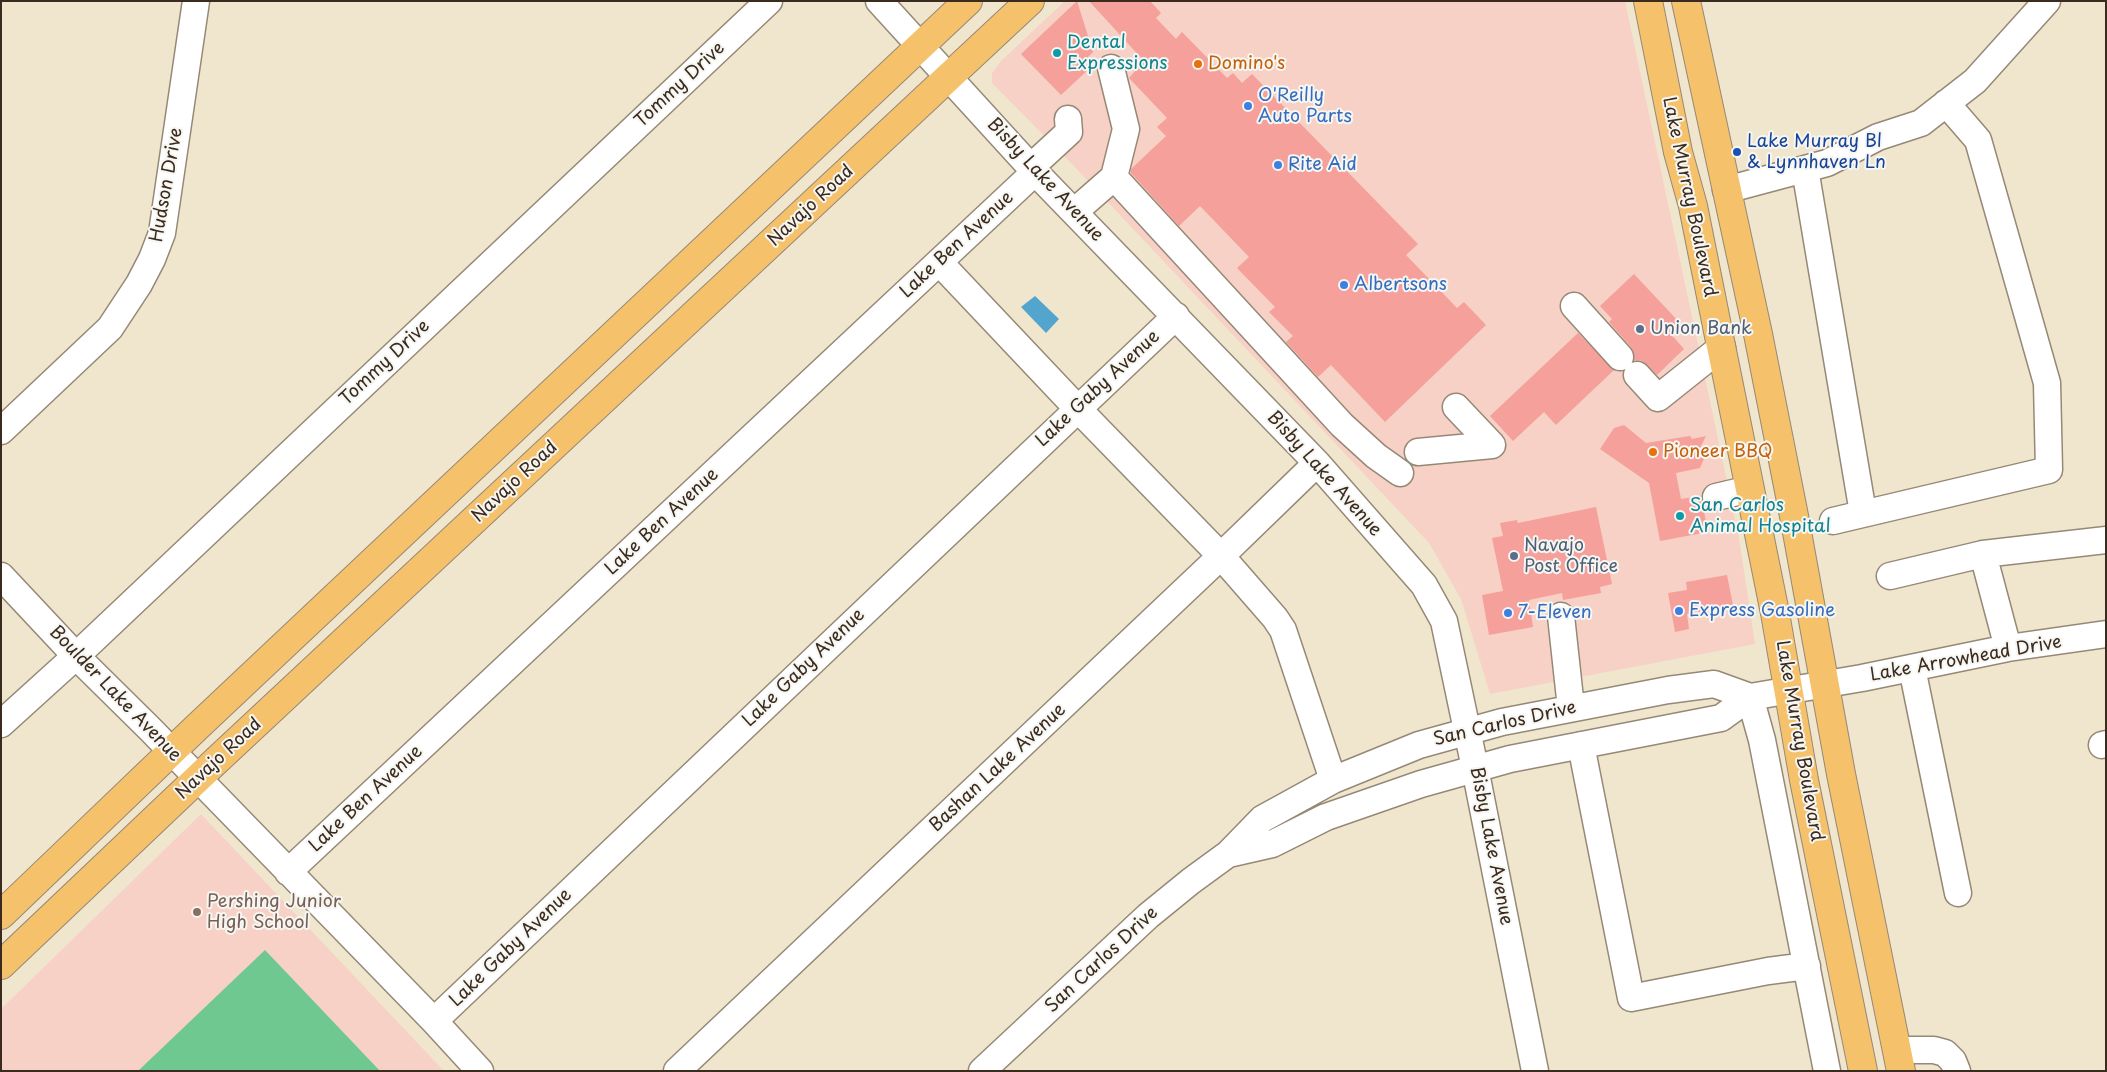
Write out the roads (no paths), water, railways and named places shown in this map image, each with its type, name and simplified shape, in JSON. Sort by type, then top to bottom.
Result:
[{"type":"main road","points":[[1,915],[968,1]]},
{"type":"main road","name":"Navajo Road","points":[[1,965],[197,779],[1030,1]]},
{"type":"main road","name":"Lake Murray Boulevard","points":[[1648,1],[1678,152],[1693,206],[1722,347],[1806,790],[1863,1071]]},
{"type":"main road","name":"Lake Murray Boulevard","points":[[1686,1],[1792,503],[1841,774],[1899,1060]]},
{"type":"main road","points":[[1678,152],[1713,184],[1726,190]]},
{"type":"main road","points":[[1693,206],[1710,215],[1740,255]]},
{"type":"street","name":"Hudson Drive","points":[[1,431],[110,328],[139,284],[152,259],[162,234],[196,1]]},
{"type":"street","name":"Tommy Drive","points":[[1,724],[76,656],[769,1]]},
{"type":"street","name":"Bisby Lake Avenue","points":[[879,1],[1033,170],[1317,463],[1424,585],[1444,621],[1476,768],[1535,1071]]},
{"type":"street","points":[[1726,190],[1827,163],[1878,137],[1920,123],[1975,81],[2047,1]]},
{"type":"street","points":[[1074,212],[1114,176],[1126,129],[1110,68]]},
{"type":"street","points":[[1833,521],[2049,470],[2047,383],[1978,140],[1946,103]]},
{"type":"street","name":"Lake Ben Avenue","points":[[288,872],[939,262],[1069,132],[1068,119]]},
{"type":"street","points":[[1805,169],[1863,513]]},
{"type":"street","points":[[1114,176],[1342,425],[1376,456],[1400,473]]},
{"type":"street","points":[[939,262],[1221,556],[1283,630],[1333,780]]},
{"type":"street","points":[[1574,306],[1658,398],[1722,347]]},
{"type":"street","name":"Lake Gaby Avenue","points":[[434,1021],[1176,316]]},
{"type":"street","points":[[1418,452],[1492,444],[1456,406]]},
{"type":"street","name":"Bashan Lake Avenue","points":[[677,1071],[1317,463]]},
{"type":"street","points":[[1716,497],[1750,489]]},
{"type":"street","points":[[1890,576],[1983,554],[2106,540]]},
{"type":"street","points":[[1983,554],[2008,648]]},
{"type":"street","name":"Boulder Lake Avenue","points":[[1,576],[76,656],[434,1021],[480,1071]]},
{"type":"street","points":[[1561,616],[1571,708]]},
{"type":"street","name":"Lake Arrowhead Drive","points":[[1826,684],[2008,648],[2106,634]]},
{"type":"street","points":[[1912,668],[1958,893]]},
{"type":"street","name":"San Carlos Drive","points":[[982,1071],[1148,916],[1191,880],[1228,854],[1262,819],[1333,780],[1420,745],[1490,724],[1668,690],[1714,684],[1750,697]]},
{"type":"street","name":"San Carlos Drive","points":[[1228,854],[1272,844],[1326,817],[1421,784],[1510,758],[1721,718],[1750,697],[1826,684]]},
{"type":"street","name":"Lake Murray Boulevard","points":[[1750,697],[1762,740],[1827,1071]]},
{"type":"street","points":[[1581,745],[1631,998],[1768,971],[1807,966]]},
{"type":"street","name":"Lake Murray Boulevard","points":[[1899,1060],[1934,1050],[1945,1053],[1953,1060],[1957,1071]]},
{"type":"water","points":[[1035,296],[1059,319],[1046,333],[1021,307]]},
{"type":"place","name":"Dental Expressions","points":[[1057,53]]},
{"type":"place","name":"Domino's","points":[[1198,64]]},
{"type":"place","name":"O'Reilly Auto Parts","points":[[1248,106]]},
{"type":"place","name":"Lake Murray Bl & Lynnhaven Ln","points":[[1737,152]]},
{"type":"place","name":"Rite Aid","points":[[1278,165]]},
{"type":"place","name":"Albertsons","points":[[1344,285]]},
{"type":"place","name":"Union Bank","points":[[1640,329]]},
{"type":"place","name":"Pioneer BBQ","points":[[1653,452]]},
{"type":"place","name":"San Carlos Animal Hospital","points":[[1680,516]]},
{"type":"place","name":"Navajo Post Office","points":[[1514,556]]},
{"type":"place","name":"Express Gasoline","points":[[1679,611]]},
{"type":"place","name":"7-Eleven","points":[[1508,613]]},
{"type":"place","name":"Pershing Junior High School","points":[[197,912]]}]
